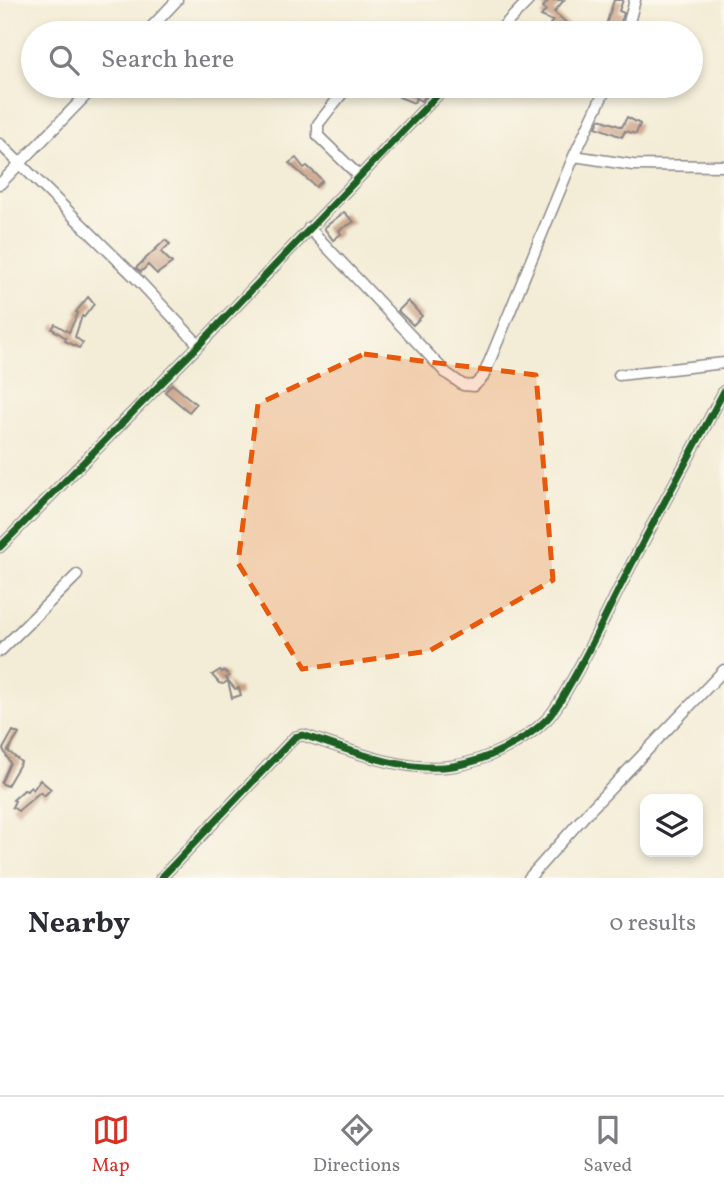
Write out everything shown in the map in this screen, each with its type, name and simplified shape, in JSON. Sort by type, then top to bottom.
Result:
[{"type":"street","points":[[157,21],[177,0]]},
{"type":"street","points":[[509,21],[529,0]]},
{"type":"street","points":[[629,21],[635,0]]},
{"type":"street","points":[[0,184],[83,98]]},
{"type":"street","points":[[339,98],[318,124],[318,136],[359,176]]},
{"type":"street","points":[[0,547],[199,345],[434,98]]},
{"type":"street","points":[[309,228],[446,373],[463,386],[474,386],[483,377],[574,156],[601,98]]},
{"type":"street","points":[[0,144],[199,345]]},
{"type":"street","points":[[574,156],[633,164],[724,166]]},
{"type":"street","points":[[619,375],[724,363]]},
{"type":"street","points":[[161,878],[295,737],[303,735],[360,754],[428,768],[455,766],[484,758],[508,746],[547,720],[582,663],[625,576],[724,391]]},
{"type":"street","points":[[0,652],[77,575]]},
{"type":"street","points":[[529,878],[724,670]]},
{"type":"highlighted area","points":[[364,354],[536,375],[553,580],[429,651],[302,669],[238,563],[258,404]]},
{"type":"building","points":[[549,0],[564,0],[554,12],[564,21],[553,21],[541,16],[546,10],[543,7]]},
{"type":"building","points":[[614,0],[623,0],[619,11],[624,13],[621,21],[607,21]]},
{"type":"building","points":[[402,98],[416,98],[414,103]]},
{"type":"building","points":[[627,117],[640,124],[636,134],[625,131],[622,137],[596,127],[600,119],[622,127]]},
{"type":"building","points":[[296,158],[304,168],[307,166],[322,181],[316,187],[289,163]]},
{"type":"building","points":[[344,212],[354,222],[339,230],[341,234],[333,240],[324,228]]},
{"type":"building","points":[[165,240],[170,244],[161,252],[172,263],[157,274],[148,265],[141,272],[136,268]]},
{"type":"building","points":[[88,297],[94,304],[84,317],[82,316],[75,337],[83,343],[79,348],[65,341],[66,338],[52,329],[55,324],[69,332],[78,313],[76,312]]},
{"type":"building","points":[[408,301],[422,316],[413,325],[398,311]]},
{"type":"building","points":[[172,384],[196,404],[189,412],[165,392]]},
{"type":"building","points":[[220,670],[225,671],[229,676],[226,678],[235,689],[239,688],[241,695],[232,698],[228,681],[219,683],[212,675]]},
{"type":"building","points":[[13,731],[19,734],[8,751],[21,762],[7,786],[1,783],[10,763],[3,749]]},
{"type":"building","points":[[40,780],[51,789],[44,796],[40,792],[18,811],[12,807],[15,801],[13,800],[30,787],[33,790]]},
{"type":"cycle path","points":[[0,547],[199,345],[435,98]]},
{"type":"cycle path","points":[[161,878],[295,737],[303,735],[396,763],[434,767],[465,764],[490,755],[538,727],[560,702],[724,391]]}]
